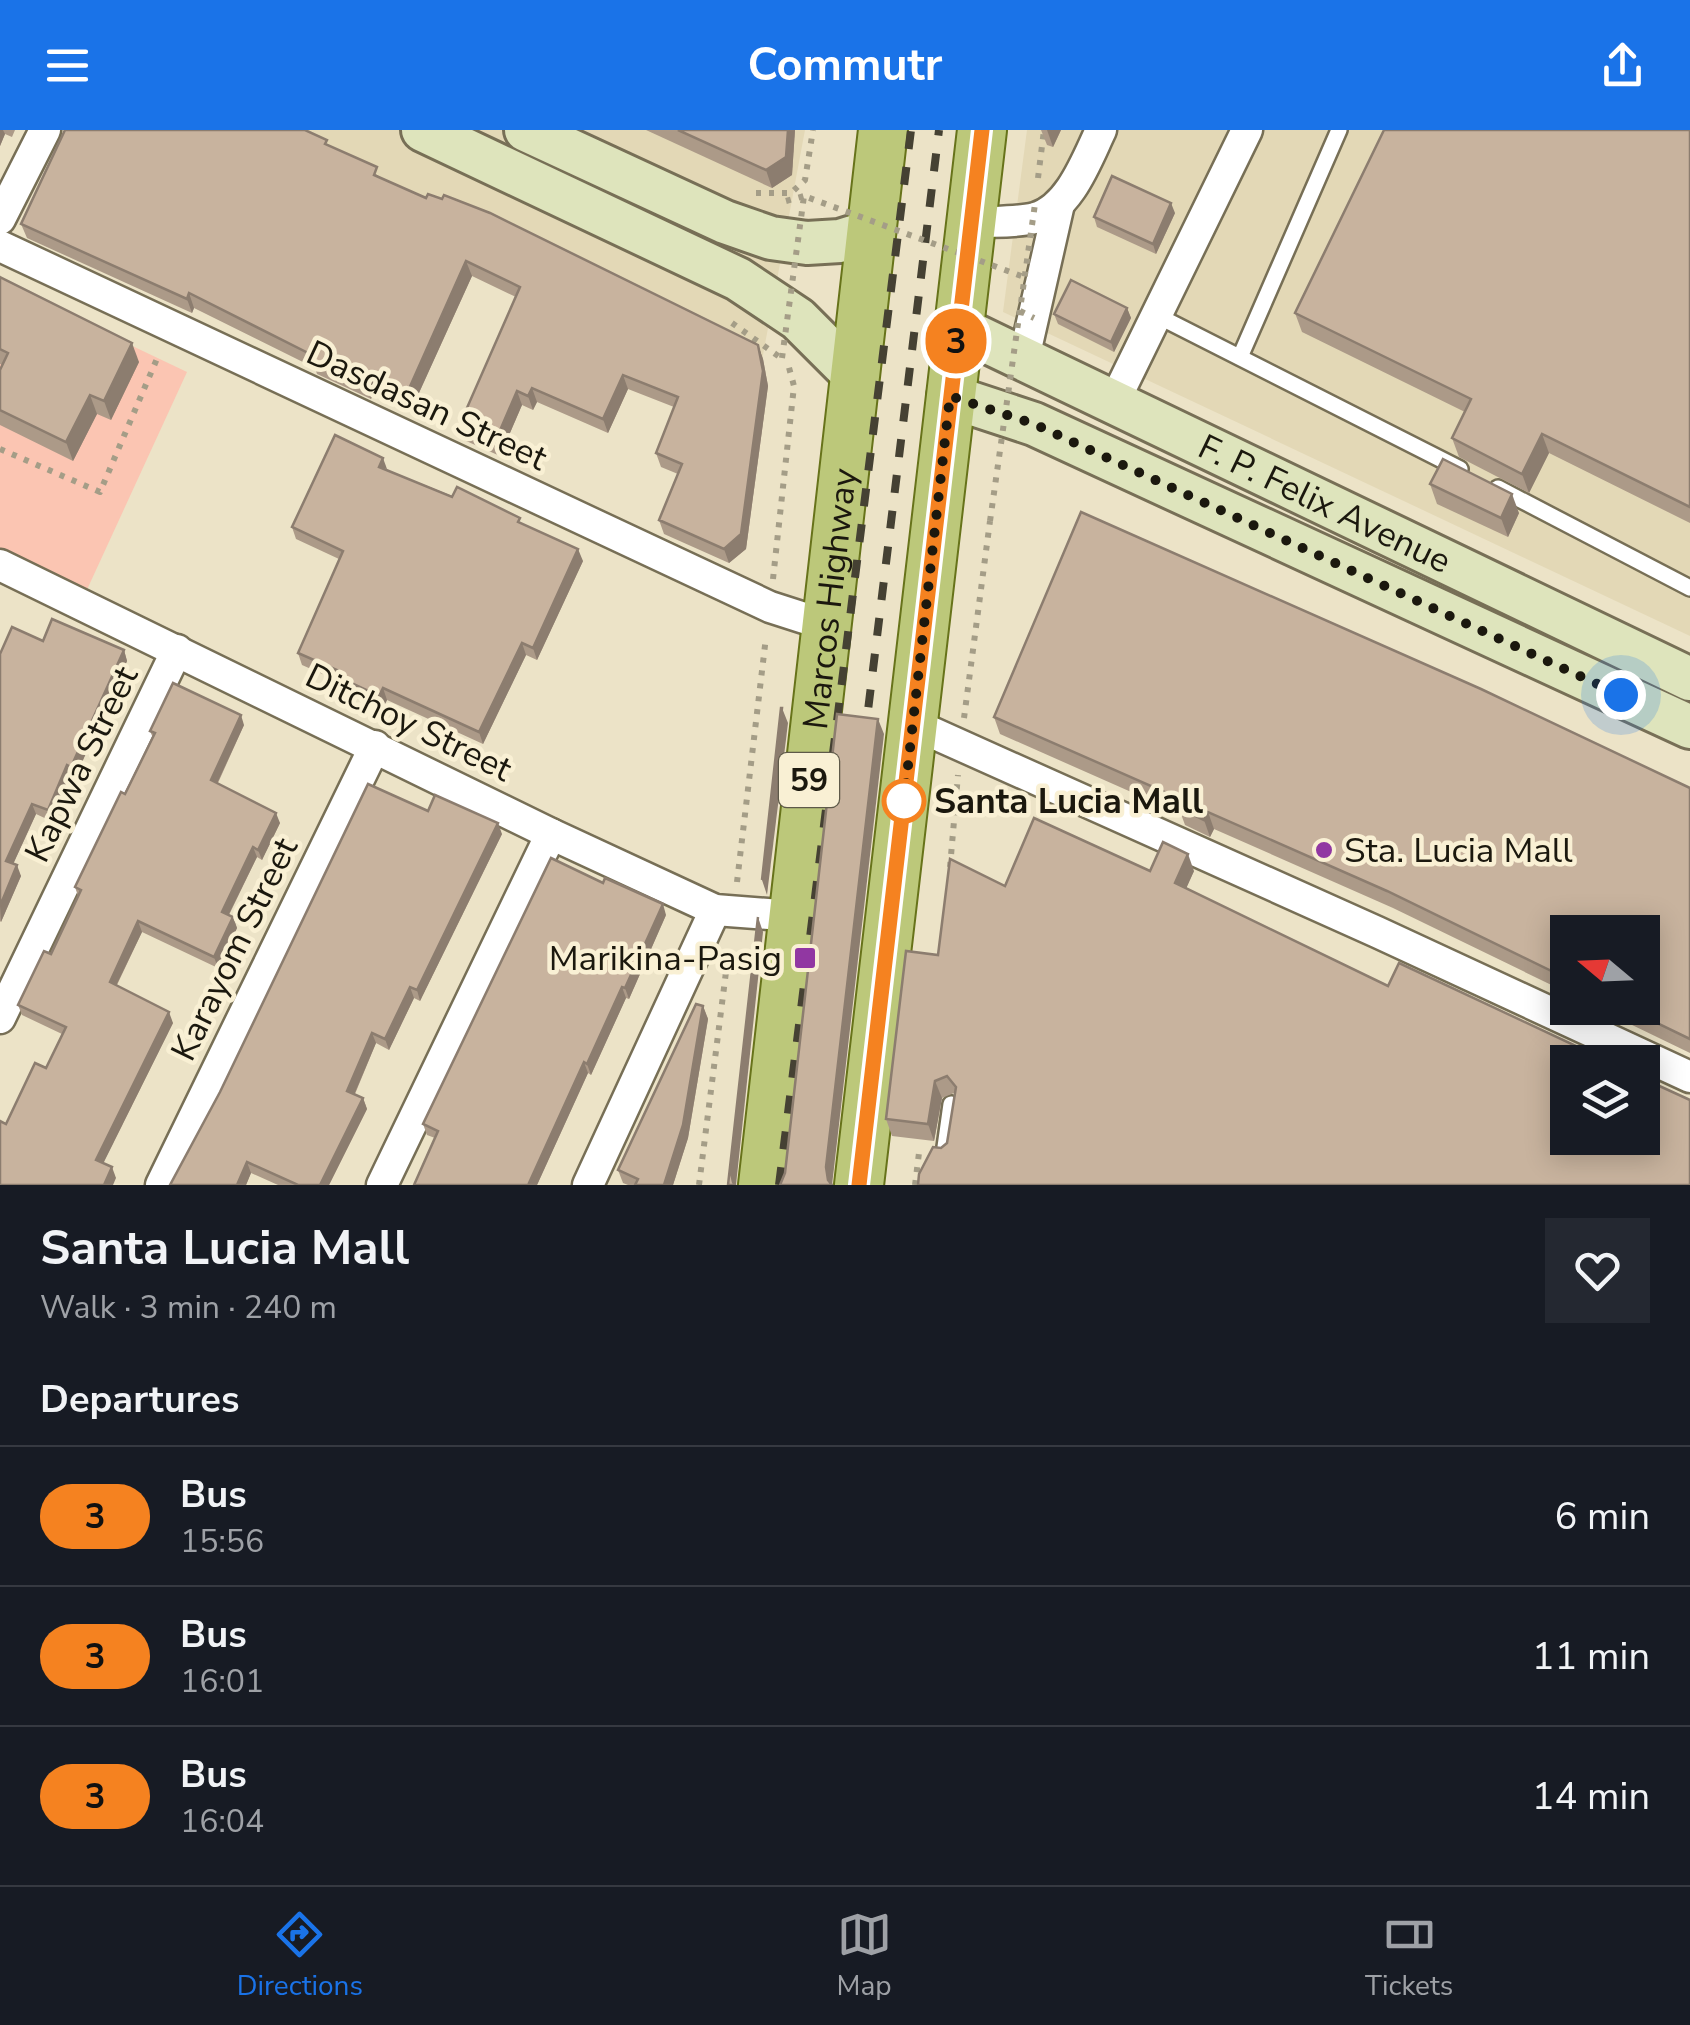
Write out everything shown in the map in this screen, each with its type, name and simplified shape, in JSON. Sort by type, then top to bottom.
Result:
[{"type":"main road","points":[[423,130],[738,279],[798,319],[854,375]]},
{"type":"main road","points":[[526,130],[726,222],[770,238],[824,242],[872,231]]},
{"type":"main road","name":"Marcos Highway","points":[[764,1185],[883,130]]},
{"type":"main road","points":[[859,1185],[982,130]]},
{"type":"main road","name":"F. P. Felix Avenue","points":[[957,327],[1034,348],[1115,400],[1690,680]]},
{"type":"main road","points":[[1034,348],[1018,393],[1020,411],[1034,424]]},
{"type":"main road","name":"F. P. Felix Avenue","points":[[950,396],[1034,424],[1690,727]]},
{"type":"street","points":[[0,220],[45,130]]},
{"type":"street","points":[[970,223],[1036,218],[1081,172],[1101,130]]},
{"type":"street","points":[[1115,400],[1248,130]]},
{"type":"street","points":[[1034,348],[1047,204]]},
{"type":"street","name":"Dasdasan Street","points":[[0,246],[770,606],[826,625]]},
{"type":"street","name":"Ditchoy Street","points":[[0,565],[550,834],[724,911],[794,916]]},
{"type":"street","name":"Kapwa Street","points":[[0,1018],[177,650]]},
{"type":"street","points":[[913,724],[1690,1077]]},
{"type":"street","name":"Karayom Street","points":[[161,1185],[375,746]]},
{"type":"street","points":[[382,1185],[550,834]]},
{"type":"street","points":[[588,1185],[724,911]]},
{"type":"lane","points":[[1240,358],[1340,130]]},
{"type":"lane","points":[[1158,316],[1471,474]]},
{"type":"lane","points":[[1489,483],[1690,588]]},
{"type":"lane","points":[[944,1154],[951,1104]]},
{"type":"path","points":[[740,192],[791,193],[805,180],[813,130]]},
{"type":"path","points":[[948,882],[960,745],[1024,277],[1047,204],[1044,130]]},
{"type":"path","points":[[789,202],[804,196],[1024,277]]},
{"type":"path","points":[[699,1185],[723,993],[724,911],[770,606],[794,386],[787,357],[732,324],[782,358],[804,196]]},
{"type":"path","points":[[1020,311],[1034,348]]},
{"type":"path","points":[[0,449],[100,492],[171,326]]},
{"type":"path","points":[[716,1013],[723,993]]},
{"type":"path","points":[[915,1185],[921,1140]]},
{"type":"shaded area","points":[[235,130],[805,130],[751,419]]},
{"type":"shaded area","points":[[1027,130],[1690,130],[1690,636],[1003,312]]},
{"type":"shaded area","points":[[0,283],[187,372],[85,594],[0,554]]},
{"type":"building","points":[[65,130],[305,130],[327,140],[325,144],[377,167],[374,175],[426,198],[428,194],[442,199],[444,195],[490,213],[758,345],[763,371],[741,534],[724,549],[659,520],[682,464],[656,453],[678,397],[623,375],[603,419],[532,388],[528,396],[517,391],[495,442],[459,426],[520,287],[466,261],[408,391],[370,374],[366,385],[189,293],[187,299],[21,224]]},
{"type":"building","points":[[678,130],[788,130],[786,157],[766,170]]},
{"type":"building","points":[[1384,130],[1690,130],[1690,507],[1542,434],[1522,474],[1452,438],[1471,399],[1295,313]]},
{"type":"building","points":[[1112,176],[1171,203],[1153,244],[1094,217]]},
{"type":"building","points":[[0,277],[132,343],[104,401],[90,395],[66,442],[0,410],[0,370],[8,353],[0,349]]},
{"type":"building","points":[[1071,280],[1127,308],[1111,342],[1054,314]]},
{"type":"building","points":[[335,435],[383,458],[379,467],[452,497],[457,487],[520,518],[518,522],[578,549],[533,648],[522,643],[479,732],[383,688],[379,696],[334,675],[337,670],[298,653],[343,551],[292,527]]},
{"type":"building","points":[[1443,459],[1512,494],[1501,518],[1430,484]]},
{"type":"building","points":[[1081,512],[1481,689],[1690,788],[1690,1039],[1660,1024],[1660,915],[1550,915],[1550,970],[1387,891],[1208,812],[1204,820],[1179,808],[1183,800],[994,717]]},
{"type":"building","points":[[52,619],[124,650],[48,810],[32,804],[6,861],[17,865],[0,906],[0,654],[12,627],[43,641]]},
{"type":"building","points":[[173,683],[241,715],[211,780],[276,813],[258,850],[253,847],[222,912],[233,917],[214,957],[138,921],[110,982],[169,1012],[96,1160],[112,1167],[104,1185],[0,1185],[0,1121],[6,1124],[35,1063],[46,1068],[66,1027],[18,1005],[44,951],[51,954],[81,890],[75,887],[155,733],[150,731]]},
{"type":"building","points":[[781,708],[782,708],[762,880]]},
{"type":"building","points":[[837,714],[878,719],[826,1167],[832,1185],[780,1185],[785,1173]]},
{"type":"building","points":[[368,784],[428,811],[435,795],[498,823],[417,990],[410,987],[385,1039],[372,1033],[347,1091],[363,1098],[320,1185],[298,1185],[247,1162],[237,1185],[170,1185],[220,1092]]},
{"type":"building","points":[[1034,818],[1150,871],[1163,842],[1188,854],[1175,883],[1388,986],[1399,963],[1574,1045],[1550,1045],[1550,1155],[1660,1155],[1660,1086],[1690,1100],[1690,1185],[918,1185],[919,1174],[933,1147],[941,1148],[947,1143],[956,1087],[947,1076],[935,1081],[928,1124],[886,1119],[906,951],[938,955],[950,859],[1005,886]]},
{"type":"building","points":[[551,858],[603,883],[605,878],[663,904],[587,1064],[584,1062],[529,1183],[532,1185],[414,1185],[438,1131],[423,1124]]},
{"type":"building","points":[[758,917],[730,1168],[735,1185],[728,1185]]},
{"type":"building","points":[[696,1004],[703,1006],[683,1125],[664,1185],[635,1185],[638,1179],[618,1170]]},
{"type":"railway","points":[[779,1185],[911,130]]},
{"type":"railway","points":[[864,743],[939,130]]},
{"type":"bus line","name":"3","points":[[859,1185],[982,130]]},
{"type":"place","name":"Santa Lucia Mall","points":[[904,801]]},
{"type":"place","name":"Sta. Lucia Mall","points":[[1324,850]]},
{"type":"place","name":"Marikina-Pasig","points":[[805,958]]},
{"type":"route","points":[[904,801],[950,396],[1034,424],[1621,695]]}]
